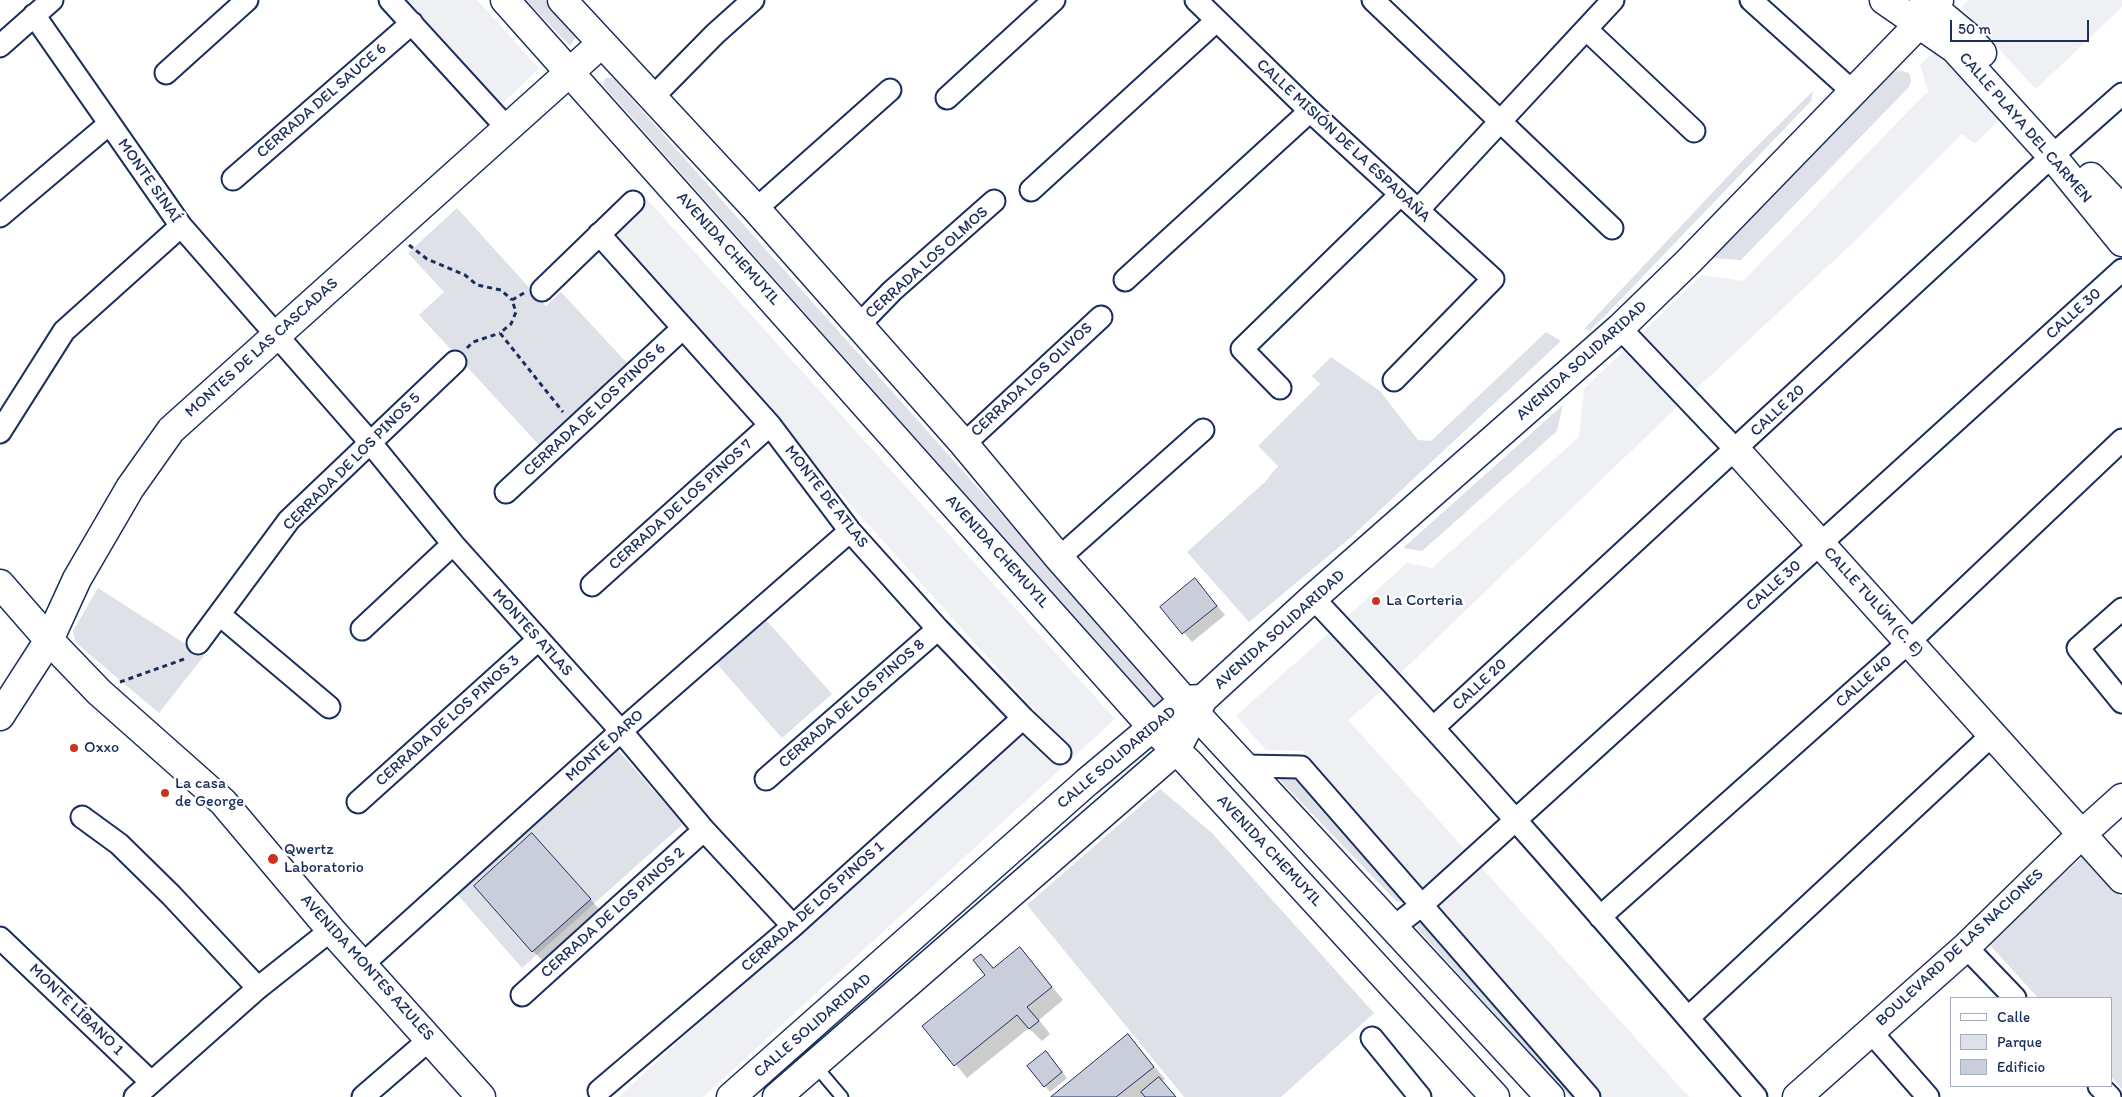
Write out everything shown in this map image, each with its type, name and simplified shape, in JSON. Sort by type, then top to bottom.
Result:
[{"type":"main road","name":"AVENIDA CHEMUYIL","points":[[505,0],[1153,728],[1176,750],[1495,1097]]},
{"type":"main road","points":[[562,0],[756,209],[964,444],[1059,558],[1195,704],[1243,766],[1550,1097]]},
{"type":"main road","name":"CALLE PLAYA DEL CARMEN","points":[[1884,0],[1929,8],[1967,36],[2058,151],[2122,242]]},
{"type":"main road","name":"AVENIDA SOLIDARIDAD","points":[[1195,704],[1620,328],[1689,261],[1929,8]]},
{"type":"main road","name":"MONTES DE LAS CASCADAS","points":[[0,716],[49,640],[77,579],[130,488],[171,430],[601,44]]},
{"type":"main road","name":"CALLE PLAYA DEL CARMEN","points":[[2058,151],[2122,210]]},
{"type":"main road","name":"CALLE TULÚM (C. E)","points":[[1736,450],[2122,879]]},
{"type":"main road","name":"AVENIDA MONTES AZULES","points":[[0,584],[49,640],[99,692],[223,802],[330,930],[363,964],[481,1097]]},
{"type":"main road","name":"CALLE SOLIDARIDAD","points":[[731,1097],[1087,782],[1153,728],[1195,704]]},
{"type":"main road","name":"CALLE SOLIDARIDAD","points":[[777,1097],[1176,750],[1195,704]]},
{"type":"main road","name":"BOULEVARD DE LAS NACIONES","points":[[1797,1097],[1966,947],[2082,834],[2122,798]]},
{"type":"street","points":[[0,46],[52,0]]},
{"type":"street","points":[[166,73],[246,0]]},
{"type":"street","points":[[390,0],[507,128]]},
{"type":"street","points":[[653,97],[715,34],[752,0]]},
{"type":"street","points":[[947,98],[1054,0]]},
{"type":"street","name":"CALLE MISIÓN DE LA ESPADAÑA","points":[[1196,0],[1310,111],[1493,280],[1394,380]]},
{"type":"street","points":[[1373,0],[1612,228]]},
{"type":"street","points":[[1418,210],[1613,0]]},
{"type":"street","points":[[1751,0],[1852,91]]},
{"type":"street","name":"MONTE SINAÍ","points":[[34,15],[181,226],[275,336]]},
{"type":"street","points":[[1031,190],[1216,21]]},
{"type":"street","name":"CERRADA DEL SAUCE 6","points":[[233,179],[412,24]]},
{"type":"street","points":[[1586,29],[1694,131]]},
{"type":"street","points":[[756,209],[890,90]]},
{"type":"street","name":"CALLE 20","points":[[1433,728],[2122,94]]},
{"type":"street","points":[[1125,280],[1310,111]]},
{"type":"street","points":[[0,216],[109,124]]},
{"type":"street","points":[[1280,388],[1242,349],[1400,195]]},
{"type":"street","points":[[542,290],[633,202]]},
{"type":"street","name":"CERRADA LOS OLMOS","points":[[859,325],[892,291],[994,202]]},
{"type":"street","points":[[0,432],[64,331],[181,226]]},
{"type":"street","name":"MONTE DE ATLAS","points":[[600,234],[770,425],[850,531],[938,629],[1023,718],[1060,753]]},
{"type":"street","name":"CALLE 30","points":[[1394,927],[1423,904],[2122,270]]},
{"type":"street","name":"CERRADA LOS OLIVOS","points":[[964,444],[1101,317]]},
{"type":"street","name":"CERRADA DE LOS PINOS 6","points":[[506,492],[683,328]]},
{"type":"street","name":"CALLE TULÚM (C. E)","points":[[1620,328],[1736,450]]},
{"type":"street","name":"MONTES ATLAS","points":[[275,336],[369,442],[453,544],[621,731],[704,830],[793,926]]},
{"type":"street","name":"CERRADA DE LOS PINOS 5","points":[[198,643],[289,520],[455,362]]},
{"type":"street","name":"CERRADA DE LOS PINOS 7","points":[[592,585],[770,425]]},
{"type":"street","points":[[1059,558],[1203,430]]},
{"type":"street","name":"CALLE 40","points":[[1600,917],[1909,642],[2122,440]]},
{"type":"street","name":"MONTE DARO","points":[[363,964],[621,731],[850,531]]},
{"type":"street","points":[[362,628],[453,544]]},
{"type":"street","points":[[1314,598],[1433,728],[1756,1097]]},
{"type":"street","points":[[2122,609],[2078,648],[2122,702]]},
{"type":"street","points":[[220,615],[329,707]]},
{"type":"street","name":"CERRADA DE LOS PINOS 8","points":[[766,780],[938,629]]},
{"type":"street","name":"CERRADA DE LOS PINOS 3","points":[[358,802],[538,640]]},
{"type":"street","name":"CERRADA DE LOS PINOS 1","points":[[599,1091],[793,926],[1023,718]]},
{"type":"street","points":[[1688,1018],[1992,735]]},
{"type":"street","points":[[1243,766],[1301,768],[1423,904],[1589,1097]]},
{"type":"street","points":[[82,817],[119,844],[171,895],[258,988]]},
{"type":"street","name":"CERRADA DE LOS PINOS 2","points":[[522,995],[704,830]]},
{"type":"street","points":[[135,1097],[258,988],[330,930]]},
{"type":"street","name":"MONTE LÍBANO 1","points":[[0,938],[151,1082]]},
{"type":"street","points":[[1966,947],[2014,997]]},
{"type":"street","points":[[1871,1032],[1928,1097]]},
{"type":"street","points":[[1372,1038],[1420,1097]]},
{"type":"street","points":[[363,1097],[430,1039]]},
{"type":"street","points":[[2100,1087],[2110,1097]]},
{"type":"lane","points":[[814,1064],[842,1097]]},
{"type":"path","points":[[392,232],[427,258],[465,274],[477,285],[501,290],[512,300],[516,312],[511,324],[500,333],[473,342],[455,362]]},
{"type":"path","points":[[512,300],[522,293],[542,290]]},
{"type":"path","points":[[500,333],[560,406],[572,431]]},
{"type":"path","points":[[99,692],[129,677],[186,659],[198,643]]},
{"type":"shaded area","points":[[405,0],[477,0],[539,68],[500,106]]},
{"type":"shaded area","points":[[1968,0],[2122,0],[2122,7],[2036,89],[1961,8]]},
{"type":"shaded area","points":[[1935,51],[2001,118],[1975,144],[1962,134],[1858,238],[1678,406],[1384,689],[1348,720],[1689,1097],[1599,1097],[1303,751],[1266,750],[1236,716],[1407,563],[1432,568],[1579,437],[1584,389],[1702,275],[1743,281],[1928,91],[1920,65]]},
{"type":"shaded area","points":[[645,197],[1115,719],[703,1097],[619,1097],[1035,710],[607,234]]},
{"type":"green space","points":[[526,0],[545,0],[576,36],[570,46]]},
{"type":"green space","points":[[1903,71],[1909,73],[1911,80],[1909,87],[1741,260],[1712,258],[1894,72]]},
{"type":"green space","points":[[605,78],[613,78],[1165,698],[1155,708],[603,85]]},
{"type":"green space","points":[[1813,91],[1811,101],[1606,315],[1589,331],[1585,328],[1745,158]]},
{"type":"green space","points":[[457,208],[546,306],[561,292],[628,364],[540,446],[419,315],[444,292],[408,253]]},
{"type":"green space","points":[[1546,332],[1561,341],[1350,538],[1249,622],[1187,552],[1265,482],[1278,466],[1258,446],[1320,384],[1312,376],[1331,357],[1380,391],[1418,440],[1431,441]]},
{"type":"green space","points":[[1563,405],[1557,431],[1422,551],[1403,548]]},
{"type":"green space","points":[[98,588],[204,656],[159,713],[76,643],[73,631]]},
{"type":"green space","points":[[766,620],[832,694],[782,738],[717,664]]},
{"type":"green space","points":[[618,750],[683,824],[522,968],[457,894]]},
{"type":"green space","points":[[1277,777],[1301,779],[1404,901],[1397,902]]},
{"type":"green space","points":[[1160,789],[1212,833],[1374,1013],[1281,1097],[1184,1097],[1027,905]]},
{"type":"green space","points":[[2084,855],[2122,898],[2122,1089],[2112,1078],[2112,997],[2037,997],[1989,944]]},
{"type":"green space","points":[[1424,920],[1577,1097],[1570,1097],[1416,927]]},
{"type":"building","points":[[1195,578],[1217,606],[1182,634],[1160,607]]},
{"type":"building","points":[[532,833],[591,899],[532,952],[474,886]]},
{"type":"building","points":[[1020,947],[1052,987],[1027,1007],[1039,1021],[1029,1029],[1017,1015],[954,1066],[922,1026],[985,975],[973,960],[981,954],[993,968]]},
{"type":"building","points":[[1128,1034],[1154,1067],[1116,1097],[1051,1097]]},
{"type":"building","points":[[1046,1051],[1062,1072],[1044,1087],[1027,1066]]},
{"type":"building","points":[[1159,1077],[1176,1097],[1145,1097],[1141,1092]]},
{"type":"place","name":"La Corteria","points":[[1376,601]]},
{"type":"place","name":"Oxxo","points":[[74,748]]},
{"type":"place","name":"La casa de George","points":[[165,793]]},
{"type":"place","name":"Qwertz Laboratorio","points":[[273,859]]}]
